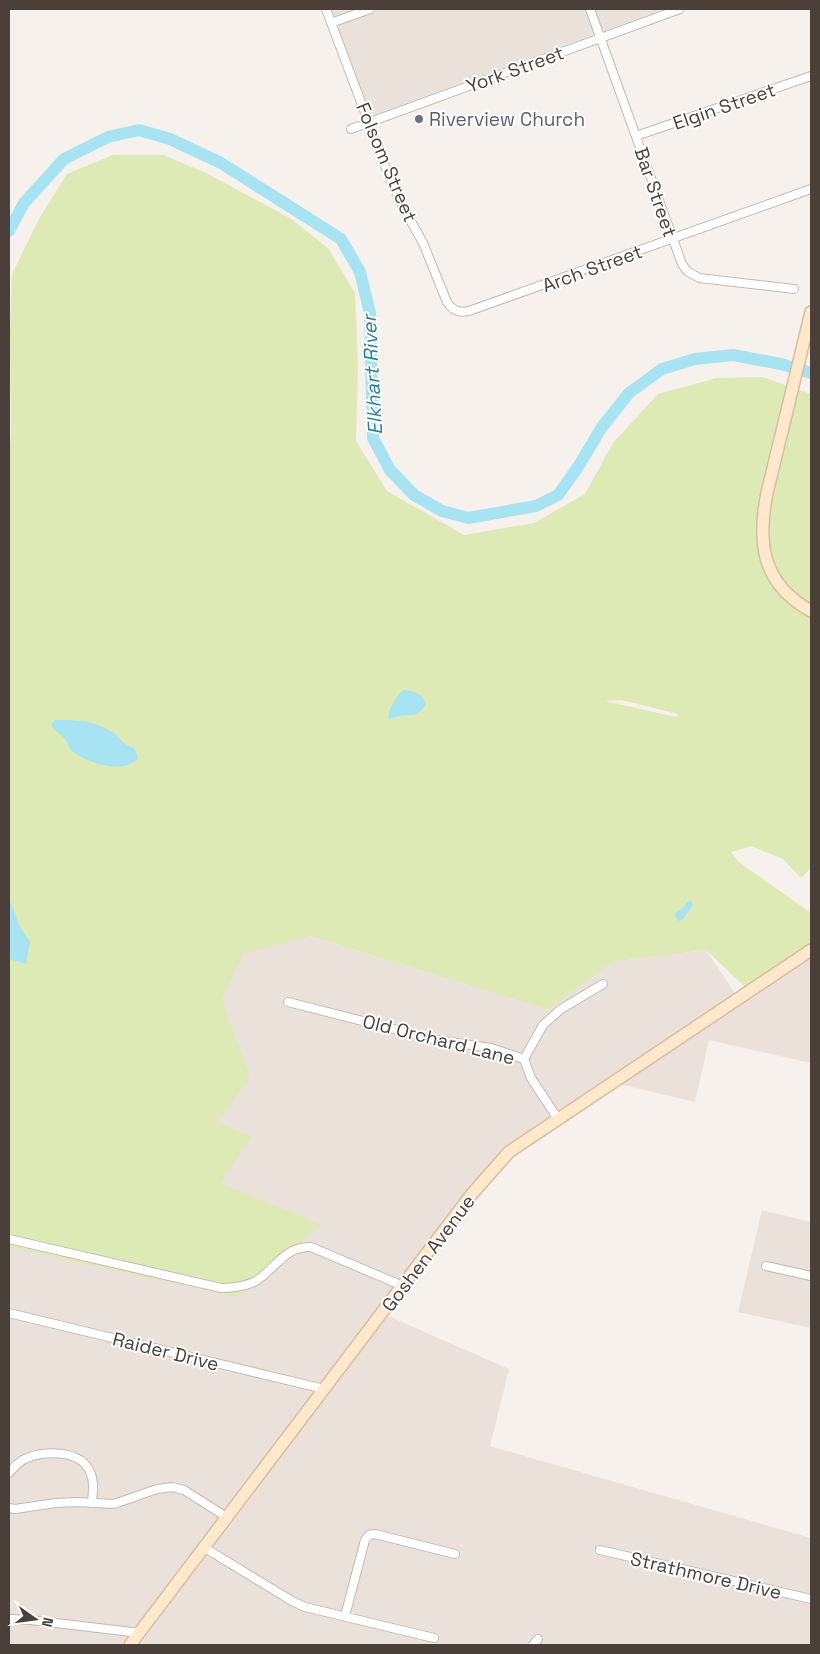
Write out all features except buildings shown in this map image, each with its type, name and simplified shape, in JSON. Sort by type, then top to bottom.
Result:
[{"type":"street","name":"Folsom Street","points":[[326,9],[388,174],[403,207],[423,243],[447,302],[450,308],[456,312]]},
{"type":"street","points":[[331,22],[370,9]]},
{"type":"street","name":"Bar Street","points":[[590,9],[672,239],[682,264],[687,271],[699,278],[794,289]]},
{"type":"street","name":"York Street","points":[[350,129],[680,9]]},
{"type":"street","name":"Elgin Street","points":[[636,136],[811,76]]},
{"type":"street","name":"Arch Street","points":[[456,312],[469,311],[811,190]]},
{"type":"street","points":[[811,312],[766,501],[762,538],[770,569],[778,582],[788,594],[811,610]]},
{"type":"street","name":"Goshen Avenue","points":[[130,1645],[471,1195],[509,1152],[811,950]]},
{"type":"street","points":[[524,1059],[543,1025],[561,1009],[603,984]]},
{"type":"street","name":"Old Orchard Lane","points":[[288,1002],[437,1040],[491,1048],[524,1059],[531,1078],[558,1119]]},
{"type":"street","points":[[9,1239],[221,1288],[242,1286],[255,1282],[293,1249],[302,1246],[311,1247],[403,1286]]},
{"type":"street","points":[[766,1266],[811,1276]]},
{"type":"street","name":"Raider Drive","points":[[9,1313],[324,1389]]},
{"type":"street","points":[[9,1473],[26,1458],[40,1455],[66,1454],[78,1458],[88,1468],[92,1478],[94,1487],[92,1503]]},
{"type":"street","points":[[9,1508],[15,1509],[56,1503],[114,1504],[157,1488],[172,1487],[184,1490],[228,1518]]},
{"type":"street","points":[[345,1616],[365,1540],[369,1535],[375,1534],[455,1554]]},
{"type":"street","points":[[205,1548],[292,1602],[434,1638]]},
{"type":"street","name":"Strathmore Drive","points":[[600,1550],[811,1599]]},
{"type":"street","points":[[9,1619],[140,1633]]},
{"type":"shaded area","points":[[331,9],[664,9],[374,115],[370,113]]},
{"type":"shaded area","points":[[297,932],[548,1010],[597,964],[706,950],[736,995],[504,1148],[125,1645],[9,1645],[9,1036],[232,949]]},
{"type":"shaded area","points":[[811,956],[811,1063],[709,1040],[695,1102],[619,1084]]},
{"type":"shaded area","points":[[762,1210],[811,1222],[811,1328],[738,1312]]},
{"type":"shaded area","points":[[388,1316],[509,1369],[490,1446],[811,1538],[811,1645],[139,1645]]},
{"type":"green space","points":[[113,155],[163,155],[204,172],[290,218],[328,248],[355,293],[358,366],[356,441],[387,491],[464,535],[534,523],[585,494],[613,443],[658,394],[717,378],[762,377],[811,394],[811,868],[801,878],[783,859],[751,846],[731,852],[739,862],[811,913],[811,943],[745,987],[706,950],[612,962],[548,1010],[310,936],[244,953],[222,999],[250,1078],[217,1122],[251,1137],[220,1183],[321,1225],[236,1297],[9,1247],[9,455],[11,435],[10,332],[12,274],[40,217],[67,174]],"holes":[[[622,700],[677,714],[676,717],[605,701]]]},
{"type":"water","points":[[403,690],[420,695],[426,704],[416,714],[388,720],[391,707]]},
{"type":"water","points":[[55,720],[94,723],[108,729],[125,744],[134,749],[138,758],[124,766],[114,766],[104,765],[84,758],[70,749],[65,739],[51,724]]},
{"type":"water","points":[[9,899],[20,927],[30,942],[26,964],[9,959]]},
{"type":"water","points":[[691,901],[693,905],[683,919],[679,921],[675,913],[683,908],[687,902]]},
{"type":"waterway","name":"Elkhart River","points":[[9,231],[24,203],[64,159],[108,137],[139,130],[170,139],[221,163],[341,239],[360,272],[370,313],[373,438],[390,470],[414,495],[442,511],[468,518],[536,506],[558,495],[578,467],[602,427],[629,393],[662,369],[695,359],[733,355],[781,364],[811,373]]},
{"type":"place","name":"Riverview Church","points":[[419,119]]}]
